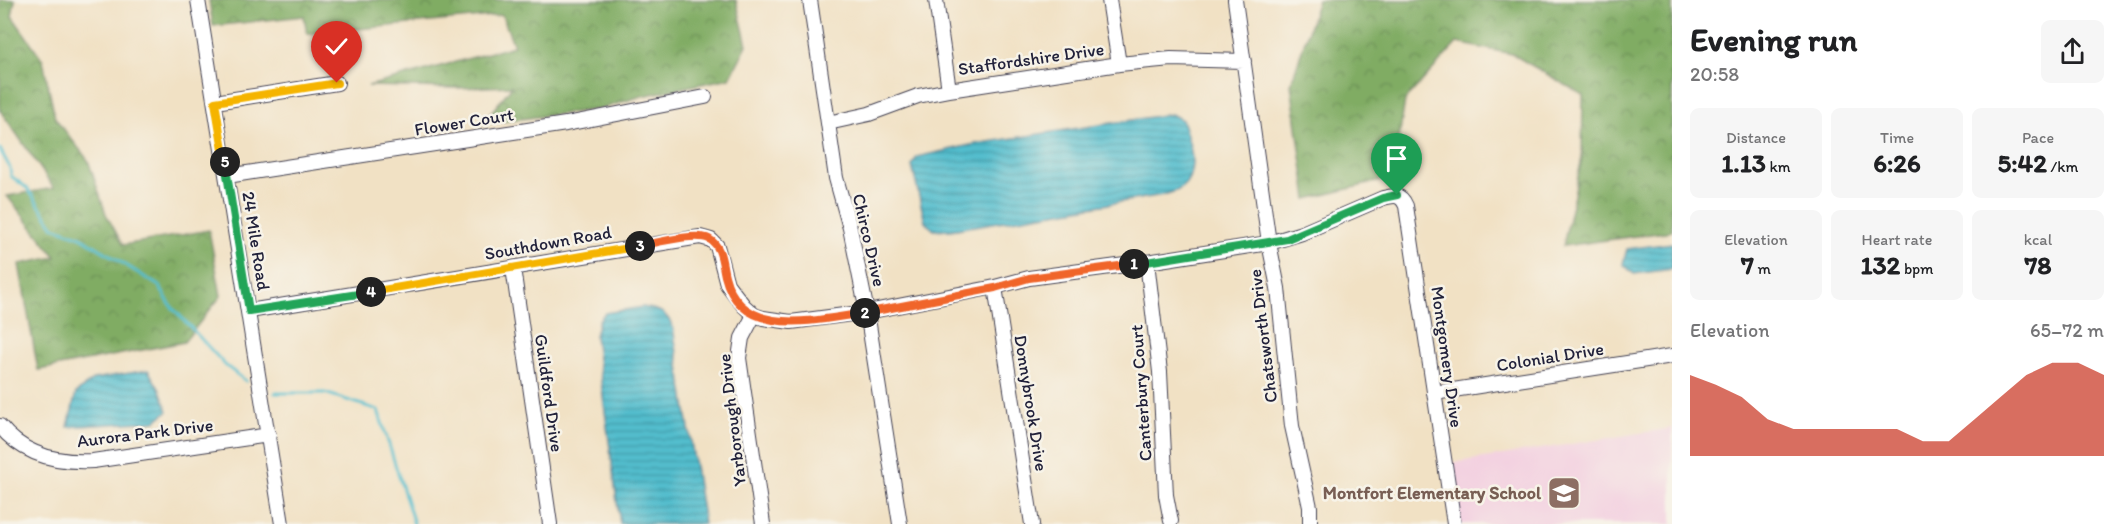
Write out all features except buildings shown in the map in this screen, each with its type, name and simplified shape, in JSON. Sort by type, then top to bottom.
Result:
[{"type":"street","name":"24 Mile Road","points":[[198,0],[282,524]]},
{"type":"street","name":"Chirco Drive","points":[[810,0],[836,178],[850,228],[867,312],[900,524]]},
{"type":"street","points":[[936,0],[949,90]]},
{"type":"street","points":[[1109,0],[1119,64]]},
{"type":"street","name":"Chatsworth Drive","points":[[1236,0],[1269,243],[1278,288],[1292,426],[1310,507],[1310,524]]},
{"type":"street","name":"Staffordshire Drive","points":[[828,123],[869,114],[918,96],[1119,64],[1171,59],[1244,61]]},
{"type":"street","points":[[215,102],[337,83]]},
{"type":"street","name":"Flower Court","points":[[227,176],[554,126],[705,97]]},
{"type":"street","name":"Montgomery Drive","points":[[1269,243],[1302,233],[1383,198],[1397,195],[1401,197],[1407,212],[1454,524]]},
{"type":"street","name":"Southdown Road","points":[[249,311],[683,238],[707,238],[717,246],[730,290],[754,315]]},
{"type":"street","points":[[754,315],[775,321],[791,322],[867,312],[995,288],[1029,278],[1269,243]]},
{"type":"street","name":"Canterbury Court","points":[[1147,262],[1160,372],[1166,495],[1170,520]]},
{"type":"street","name":"Guildford Drive","points":[[513,268],[550,524]]},
{"type":"street","name":"Donnybrook Drive","points":[[995,288],[1032,524]]},
{"type":"street","name":"Yarborough Drive","points":[[754,315],[742,338],[739,358],[763,524]]},
{"type":"street","name":"Colonial Drive","points":[[1434,393],[1672,356]]},
{"type":"street","name":"Aurora Park Drive","points":[[0,426],[22,446],[43,456],[77,462],[269,435]]},
{"type":"shaded area","name":"Montfort Elementary School","points":[[1672,428],[1672,524],[1460,524],[1452,463]]},
{"type":"green space","points":[[0,0],[15,0],[12,16],[43,60],[55,118],[88,160],[106,214],[123,245],[209,230],[221,296],[184,342],[38,370],[19,264],[56,257],[7,196],[54,188],[0,110]]},
{"type":"green space","points":[[209,0],[736,0],[747,45],[730,78],[642,96],[600,109],[482,124],[512,86],[456,88],[368,86],[514,46],[502,15],[307,34],[304,16],[213,26]]},
{"type":"green space","points":[[1318,0],[1672,0],[1672,231],[1563,246],[1582,158],[1583,95],[1512,54],[1457,43],[1405,100],[1393,178],[1307,199],[1291,84]]},
{"type":"water","points":[[1171,114],[1182,120],[1192,156],[1191,173],[1187,181],[1177,190],[1163,195],[950,230],[934,230],[925,222],[912,166],[917,157],[975,144]]},
{"type":"water","points":[[1672,243],[1672,269],[1634,274],[1623,264],[1627,249]]},
{"type":"water","points":[[643,307],[661,312],[673,327],[704,524],[620,524],[595,336],[599,320],[605,313]]},
{"type":"water","points":[[148,370],[160,390],[168,411],[155,421],[68,427],[76,393],[94,379]]},
{"type":"waterway","points":[[0,149],[10,168],[11,176],[27,188],[54,227],[81,237],[159,286],[171,306],[226,366],[246,381]]},
{"type":"waterway","points":[[275,393],[325,393],[378,410],[414,524]]},
{"type":"place","name":"Montfort Elementary School","points":[[1564,493]]},
{"type":"route","points":[[337,83],[215,102],[249,311],[700,237],[711,240],[717,246],[730,290],[754,315],[775,321],[808,321],[995,288],[1029,278],[1058,273],[1269,243],[1287,239],[1383,198],[1397,195]]}]
